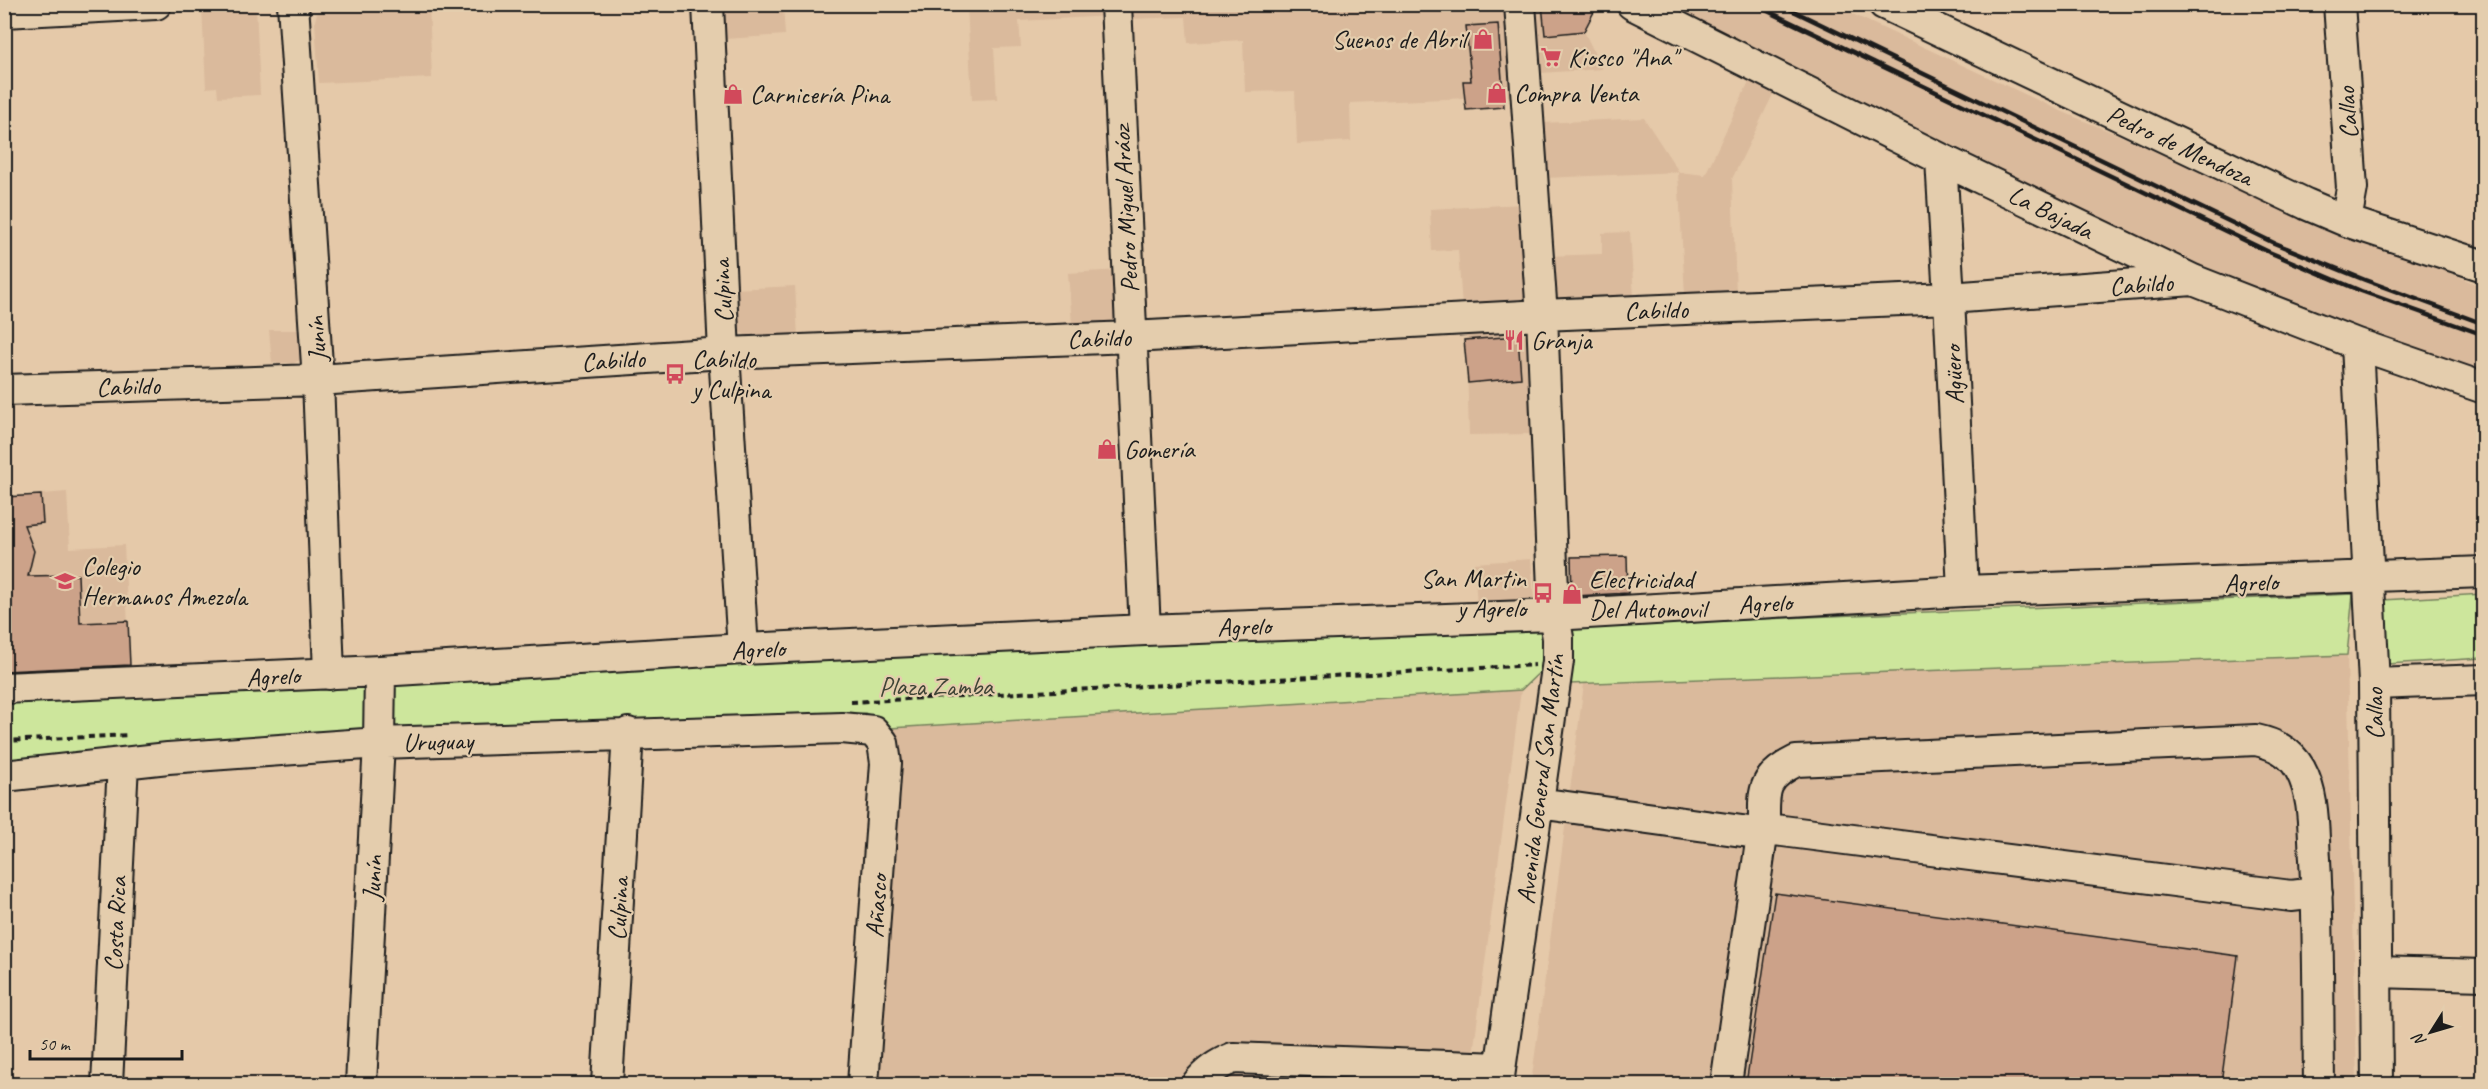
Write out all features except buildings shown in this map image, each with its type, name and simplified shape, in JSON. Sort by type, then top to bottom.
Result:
[{"type":"street","points":[[4,12],[156,4]]},
{"type":"street","name":"Junín","points":[[293,4],[318,380],[329,674]]},
{"type":"street","name":"Culpina","points":[[708,4],[724,353],[743,650]]},
{"type":"street","name":"Pedro Miguel Aráoz","points":[[1116,4],[1145,630]]},
{"type":"street","name":"Avenida General San Martín","points":[[1499,1076],[1558,662],[1558,638],[1554,615],[1542,315],[1520,4]]},
{"type":"street","name":"La Bajada","points":[[1632,4],[1941,159],[2193,280],[2357,344],[2484,388]]},
{"type":"street","name":"Pedro de Mendoza","points":[[1884,4],[1934,16],[2306,204],[2346,221],[2484,266]]},
{"type":"street","name":"Callao","points":[[2339,4],[2352,189],[2346,221]]},
{"type":"street","name":"Agüero","points":[[1941,159],[1963,591]]},
{"type":"street","name":"Cabildo","points":[[4,390],[318,380],[724,353],[1131,337],[1542,315],[1949,298],[2193,280]]},
{"type":"street","name":"Callao","points":[[2357,344],[2374,684],[2377,1084]]},
{"type":"street","name":"Agrelo","points":[[4,688],[329,674],[1145,630],[1554,615],[1963,591],[2484,572]]},
{"type":"street","name":"Junín","points":[[361,1084],[379,743],[380,671]]},
{"type":"street","points":[[2374,684],[2484,680]]},
{"type":"street","name":"Uruguay","points":[[4,776],[123,763],[379,743],[628,733],[842,728],[873,731]]},
{"type":"street","name":"Añasco","points":[[863,1084],[886,763],[883,743],[873,731]]},
{"type":"street","name":"Culpina","points":[[608,1084],[628,733]]},
{"type":"street","points":[[1726,1084],[1764,834],[1766,785],[1780,769],[1796,761],[2256,740],[2273,743],[2290,755],[2300,770],[2312,806],[2317,893],[2319,1084]]},
{"type":"street","name":"Costa Rica","points":[[107,1084],[123,763]]},
{"type":"street","points":[[1538,803],[1764,834],[1775,830],[2291,896],[2317,893]]},
{"type":"street","points":[[2376,972],[2484,975]]},
{"type":"street","points":[[1197,1084],[1221,1063],[1233,1058],[1499,1076]]},
{"type":"path","points":[[844,702],[1536,665]]},
{"type":"shaded area","points":[[326,4],[429,5],[432,78],[319,83],[315,21],[317,13]]},
{"type":"shaded area","points":[[724,5],[783,5],[785,35],[725,39]]},
{"type":"shaded area","points":[[967,5],[1110,5],[1111,16],[1019,21],[1021,47],[994,48],[997,99],[972,100]]},
{"type":"shaded area","points":[[1127,5],[1512,5],[1516,96],[1350,103],[1351,141],[1297,144],[1295,91],[1245,92],[1243,40],[1188,43],[1186,17],[1128,19]]},
{"type":"shaded area","points":[[1536,5],[1598,5],[1584,31],[1602,69],[1540,73]]},
{"type":"shaded area","points":[[1639,5],[1833,5],[2063,112],[2483,287],[2483,378],[2361,338],[2088,222]]},
{"type":"shaded area","points":[[256,6],[260,95],[218,97],[217,87],[206,88],[202,8]]},
{"type":"shaded area","points":[[1753,73],[1778,84],[1732,179],[1736,294],[1685,295],[1678,172],[1545,178],[1543,123],[1644,118],[1679,172],[1705,175]]},
{"type":"shaded area","points":[[1523,204],[1526,295],[1523,301],[1462,307],[1458,250],[1432,251],[1430,209]]},
{"type":"shaded area","points":[[1630,232],[1634,298],[1559,303],[1552,298],[1548,256],[1602,254],[1602,233]]},
{"type":"shaded area","points":[[1121,270],[1118,321],[1072,324],[1068,273]]},
{"type":"shaded area","points":[[795,286],[798,336],[751,338],[735,326],[733,289]]},
{"type":"shaded area","points":[[1516,326],[1529,340],[1531,434],[1469,435],[1466,327]]},
{"type":"shaded area","points":[[269,330],[311,330],[302,359],[294,363],[272,363]]},
{"type":"shaded area","name":"Colegio Hermanos Amezola","points":[[67,492],[70,548],[124,545],[130,667],[5,672],[5,497]]},
{"type":"shaded area","points":[[1531,559],[1534,598],[1527,603],[1477,606],[1474,563]]},
{"type":"shaded area","points":[[2347,655],[2357,1084],[1531,1084],[1584,684]]},
{"type":"shaded area","points":[[1521,690],[1469,1084],[876,1084],[890,728]]},
{"type":"green space","points":[[2353,594],[2347,655],[1569,684],[1573,627]]},
{"type":"green space","points":[[2483,594],[2483,658],[2387,664],[2383,600]]},
{"type":"green space","name":"Plaza Zamba","points":[[1542,622],[1548,664],[1521,690],[890,728],[865,713],[394,735],[393,684],[892,649]]},
{"type":"green space","points":[[372,679],[373,723],[363,733],[5,761],[4,697]]},
{"type":"railway","points":[[1753,4],[2269,252],[2361,291],[2484,335]]},
{"type":"railway","points":[[1779,4],[2274,243],[2484,324]]},
{"type":"place","name":"Suenos de Abril","points":[[1483,39]]},
{"type":"place","name":"Kiosco \"Ana\"","points":[[1551,57]]},
{"type":"place","name":"Compra Venta","points":[[1497,93]]},
{"type":"place","name":"Carnicería Pina","points":[[733,94]]},
{"type":"place","name":"Granja","points":[[1514,340]]},
{"type":"place","name":"Cabildo y Culpina","points":[[675,374]]},
{"type":"place","name":"Gomería","points":[[1107,449]]},
{"type":"place","name":"Colegio Hermanos Amezola","points":[[65,581]]},
{"type":"place","name":"San Martin y Agrelo","points":[[1543,593]]},
{"type":"place","name":"Electricidad Del Automovil","points":[[1572,594]]}]
